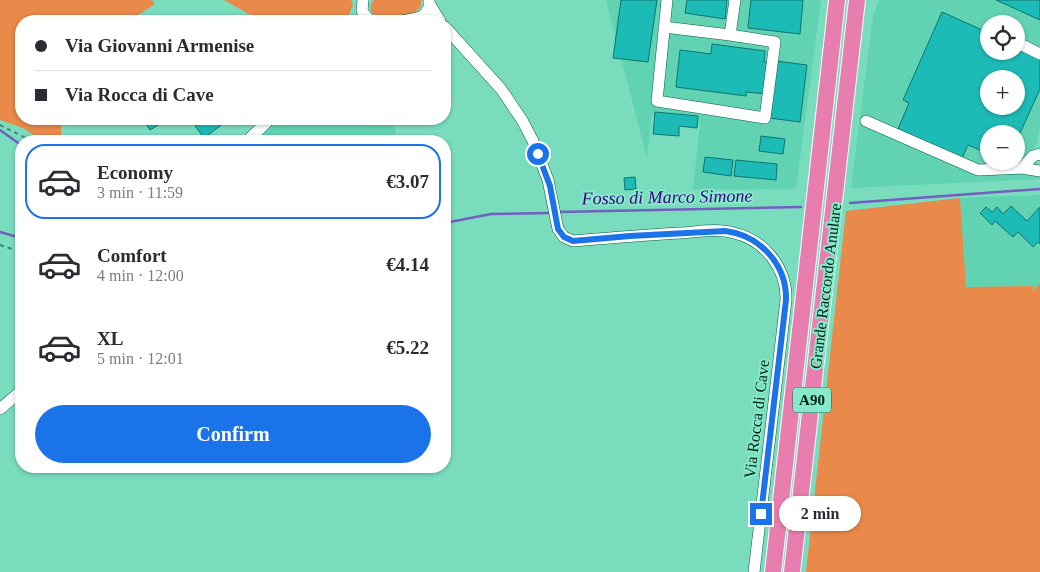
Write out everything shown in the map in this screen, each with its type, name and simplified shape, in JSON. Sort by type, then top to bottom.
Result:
[{"type":"highway","name":"Grande Raccordo Anulare","points":[[773,572],[813,228],[837,0]]},
{"type":"highway","name":"Grande Raccordo Anulare","points":[[792,572],[857,0]]},
{"type":"highway","points":[[853,38],[869,0]]},
{"type":"street","points":[[664,27],[775,42],[765,118],[656,100],[664,27],[667,0]]},
{"type":"street","points":[[730,35],[735,0]]},
{"type":"street","points":[[423,15],[430,2]]},
{"type":"street","points":[[430,2],[437,15]]},
{"type":"street","name":"Via Rocca di Cave","points":[[451,35],[501,89],[522,120],[550,186],[557,224],[562,235],[568,240],[725,231],[740,234],[763,249],[776,262],[785,282],[786,300],[754,572]]},
{"type":"street","points":[[1040,44],[1022,45],[1040,54]]},
{"type":"street","points":[[866,121],[980,170]]},
{"type":"street","points":[[253,135],[264,125]]},
{"type":"street","points":[[1025,164],[1032,156],[1040,154]]},
{"type":"street","points":[[1025,168],[1040,171]]},
{"type":"street","points":[[0,409],[15,396]]},
{"type":"path","points":[[0,125],[20,135]]},
{"type":"path","points":[[0,245],[15,250]]},
{"type":"shaded area","points":[[0,0],[152,0],[155,4],[138,15],[15,15],[15,125],[61,125],[61,135],[34,135],[23,128],[0,120]]},
{"type":"shaded area","points":[[224,0],[351,0],[353,5],[349,15],[250,15]]},
{"type":"shaded area","points":[[374,0],[421,0],[417,10],[407,15],[374,15],[371,9]]},
{"type":"shaded area","points":[[606,0],[821,0],[796,189],[693,190],[700,122],[652,116],[647,158]]},
{"type":"shaded area","points":[[879,0],[1040,0],[1040,127],[1037,144],[1030,153],[1040,168],[1040,179],[851,188],[873,16]]},
{"type":"shaded area","points":[[273,125],[394,125],[396,135],[262,135]]},
{"type":"shaded area","points":[[1040,195],[1040,283],[1033,291],[1033,286],[966,287],[960,198]]},
{"type":"shaded area","points":[[960,198],[966,287],[1033,286],[1033,291],[1040,283],[1040,572],[806,572],[846,211]]},
{"type":"building","points":[[621,0],[657,0],[648,62],[613,58]]},
{"type":"building","points":[[687,0],[727,0],[725,19],[685,13]]},
{"type":"building","points":[[751,0],[803,0],[800,34],[748,28]]},
{"type":"building","points":[[996,0],[1040,0],[1040,20]]},
{"type":"building","points":[[942,12],[980,29],[980,60],[1025,60],[1025,49],[1040,56],[1040,89],[1024,125],[980,125],[980,150],[968,145],[962,158],[898,129],[909,103],[903,100]]},
{"type":"building","points":[[712,44],[765,51],[764,62],[770,63],[766,94],[746,92],[746,96],[676,87],[680,50],[711,54]]},
{"type":"building","points":[[776,61],[807,65],[800,122],[769,118]]},
{"type":"building","points":[[655,112],[698,116],[697,128],[679,126],[679,136],[653,134]]},
{"type":"building","points":[[147,125],[158,125],[150,130]]},
{"type":"building","points":[[221,125],[208,135],[202,135],[195,126]]},
{"type":"building","points":[[761,136],[785,139],[783,154],[759,151]]},
{"type":"building","points":[[705,157],[733,160],[731,176],[703,172]]},
{"type":"building","points":[[736,160],[777,164],[776,180],[734,176]]},
{"type":"building","points":[[635,177],[636,189],[625,190],[624,178]]},
{"type":"building","points":[[1011,206],[1027,221],[1040,207],[1040,244],[1038,242],[1033,247],[1018,232],[1013,237],[995,221],[992,225],[980,213],[986,207],[992,212],[997,207],[1003,214]]},
{"type":"waterway","points":[[0,130],[15,141]]},
{"type":"waterway","name":"Fosso di Marco Simone","points":[[850,203],[1040,189]]},
{"type":"waterway","name":"Fosso di Marco Simone","points":[[558,212],[801,207]]},
{"type":"waterway","name":"Fosso di Marco Simone","points":[[451,222],[491,214],[550,213]]},
{"type":"waterway","name":"Fosso di Marco Simone","points":[[0,232],[15,236]]},
{"type":"route","points":[[538,154],[550,186],[558,229],[568,240],[725,231],[740,234],[751,240],[772,257],[780,268],[785,282],[786,300],[761,514]]}]
